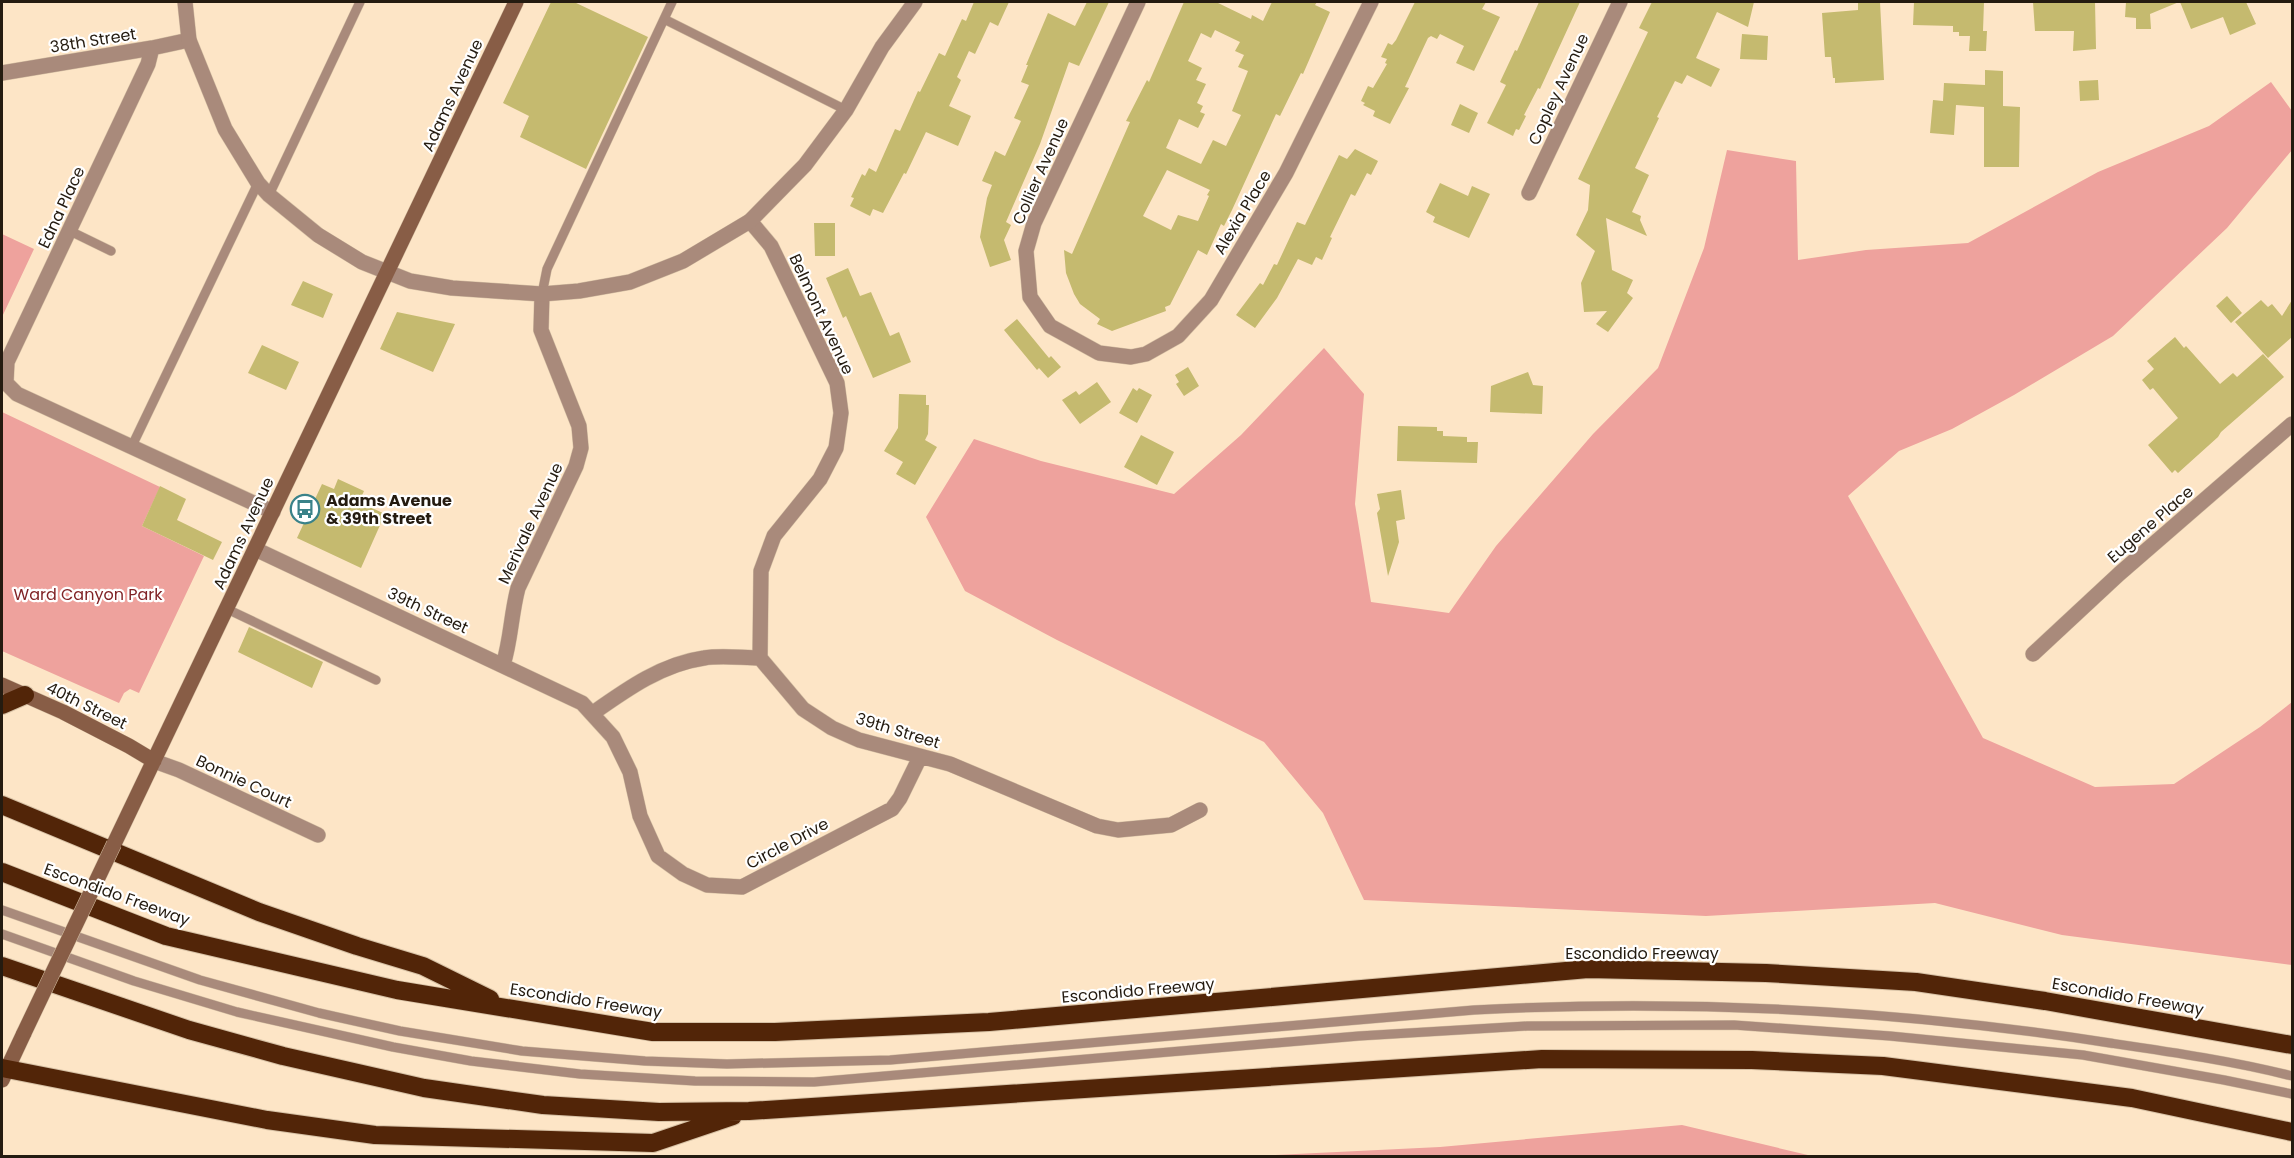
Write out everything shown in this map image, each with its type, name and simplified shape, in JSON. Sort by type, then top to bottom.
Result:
[{"type":"highway","points":[[2,705],[25,695]]},
{"type":"highway","points":[[2,805],[259,912],[423,966],[508,1007]]},
{"type":"highway","name":"Escondido Freeway","points":[[2,873],[166,936],[397,990],[653,1032],[775,1032],[989,1022],[1588,969],[1754,973],[1916,982],[2045,1001],[2292,1045]]},
{"type":"highway","points":[[2,966],[189,1030],[283,1056],[424,1088],[543,1105],[659,1112],[749,1111],[1542,1059],[1752,1060],[1883,1066],[2132,1098],[2292,1132]]},
{"type":"highway","points":[[3,1073],[267,1120],[375,1135],[653,1143],[749,1111]]},
{"type":"main road","name":"Adams Avenue","points":[[3,1073],[516,2]]},
{"type":"main road","name":"40th Street","points":[[2,685],[120,741],[154,761]]},
{"type":"street","points":[[185,2],[189,40],[225,129],[258,183],[269,195],[318,235],[362,262],[387,273],[452,288],[542,294],[579,291],[630,282],[682,261],[750,221],[805,165],[846,110],[882,47],[915,2]]},
{"type":"street","name":"Collier Avenue","points":[[1079,344],[1050,326],[1030,297],[1026,251],[1034,223],[1138,2]]},
{"type":"street","name":"Alexia Place","points":[[1079,344],[1099,353],[1131,357],[1146,354],[1178,336],[1211,300],[1286,173],[1371,2]]},
{"type":"street","name":"Copley Avenue","points":[[1529,193],[1620,2]]},
{"type":"street","name":"38th Street","points":[[2,73],[189,40]]},
{"type":"street","name":"Edna Place","points":[[131,448],[17,394],[6,382],[7,362],[148,64],[152,48]]},
{"type":"street","name":"Belmont Avenue","points":[[750,221],[771,246],[837,383],[841,413],[836,448],[820,479],[774,536],[761,571],[760,658]]},
{"type":"street","name":"Merivale Avenue","points":[[503,665],[518,588],[576,466],[581,448],[579,426],[541,330],[542,294]]},
{"type":"street","name":"Eugene Place","points":[[2033,654],[2119,574],[2292,424]]},
{"type":"street","points":[[131,448],[273,512]]},
{"type":"street","name":"39th Street","points":[[255,549],[582,703],[593,713]]},
{"type":"street","points":[[593,713],[633,685],[681,663],[706,657],[760,658]]},
{"type":"street","name":"39th Street","points":[[760,658],[803,709],[832,728],[859,740],[950,764],[1097,826],[1118,830],[1171,825],[1200,810]]},
{"type":"street","name":"Circle Drive","points":[[593,713],[613,737],[630,772],[640,816],[658,856],[683,874],[707,885],[742,887],[892,809],[900,798],[920,757]]},
{"type":"street","name":"Bonnie Court","points":[[154,761],[179,770],[318,835]]},
{"type":"lane","points":[[269,195],[360,2]]},
{"type":"lane","points":[[542,294],[548,269],[672,2]]},
{"type":"lane","points":[[664,19],[846,110]]},
{"type":"lane","points":[[131,448],[258,183]]},
{"type":"lane","points":[[70,231],[111,251]]},
{"type":"lane","points":[[227,609],[376,680]]},
{"type":"lane","points":[[2,910],[200,980],[319,1013],[441,1038],[522,1051],[614,1059],[727,1064],[890,1060],[1474,1010],[1546,1006],[1753,1007],[1917,1018],[2040,1032],[2160,1051],[2292,1076]]},
{"type":"lane","points":[[2,934],[134,981],[237,1012],[393,1047],[471,1061],[580,1074],[695,1081],[814,1082],[1359,1036],[1527,1026],[1734,1025],[1890,1036],[2083,1055],[2292,1094]]},
{"type":"green space","points":[[2271,82],[2292,111],[2292,150],[2227,228],[2113,336],[1952,429],[1899,451],[1848,496],[1983,738],[2095,787],[2174,784],[2260,727],[2292,702],[2292,965],[2062,935],[1935,903],[1706,916],[1364,900],[1323,813],[1264,742],[1057,640],[965,591],[926,517],[974,439],[1041,461],[1174,494],[1241,435],[1324,348],[1364,394],[1355,504],[1371,602],[1449,613],[1496,546],[1593,434],[1658,368],[1704,248],[1727,150],[1796,161],[1798,260],[1866,250],[1968,243],[2098,172],[2209,126]]},
{"type":"green space","points":[[2,234],[34,249],[2,317]]},
{"type":"green space","name":"Ward Canyon Park","points":[[2,412],[160,487],[142,526],[204,556],[139,693],[130,689],[124,693],[119,703],[2,651]]},
{"type":"green space","points":[[1682,1125],[1812,1156],[1254,1156],[1440,1147]]},
{"type":"building","points":[[551,2],[574,2],[648,37],[586,169],[520,137],[529,116],[503,103]]},
{"type":"building","points":[[974,2],[1009,2],[998,26],[990,22],[975,54],[969,51],[957,77],[961,80],[949,106],[971,116],[958,146],[926,132],[906,174],[904,173],[883,213],[873,209],[870,216],[850,206],[854,198],[851,197],[862,174],[865,176],[869,168],[876,172],[895,129],[900,131],[939,53],[945,56],[962,19],[966,21]]},
{"type":"building","points":[[1087,2],[1109,2],[1079,66],[1069,62],[1040,144],[1006,222],[1011,225],[1004,240],[1011,260],[990,267],[980,237],[987,198],[992,185],[982,181],[995,151],[1005,156],[1021,121],[1014,118],[1029,85],[1021,82],[1048,13],[1075,26]]},
{"type":"building","points":[[1184,2],[1216,2],[1251,19],[1252,15],[1263,21],[1272,2],[1317,2],[1315,5],[1330,12],[1303,74],[1301,73],[1280,116],[1276,114],[1232,210],[1224,226],[1221,224],[1207,255],[1198,250],[1170,305],[1165,307],[1166,311],[1112,331],[1097,324],[1100,319],[1080,304],[1074,294],[1066,273],[1064,250],[1072,254],[1130,122],[1126,121],[1147,80],[1149,82]],"holes":[[[1215,30],[1240,42],[1235,51],[1244,55],[1238,67],[1248,71],[1232,111],[1241,115],[1226,146],[1213,140],[1201,164],[1166,148],[1179,119],[1198,128],[1205,114],[1200,112],[1203,106],[1197,103],[1206,84],[1196,80],[1202,68],[1188,61],[1201,33],[1211,38]],[[1167,170],[1210,190],[1198,221],[1178,215],[1171,230],[1143,216]]]},
{"type":"building","points":[[1415,2],[1486,2],[1482,9],[1500,17],[1474,71],[1456,63],[1464,46],[1440,34],[1437,39],[1431,36],[1428,38],[1405,87],[1409,88],[1390,124],[1373,116],[1375,111],[1363,105],[1365,103],[1361,101],[1368,86],[1373,88],[1387,64],[1385,63],[1387,59],[1381,57],[1388,43],[1392,45],[1396,40]]},
{"type":"building","points":[[1539,2],[1580,2],[1540,89],[1538,88],[1519,130],[1516,129],[1513,136],[1487,123],[1506,85],[1500,82]]},
{"type":"building","points":[[1652,2],[1754,2],[1748,27],[1717,12],[1696,58],[1720,69],[1711,87],[1687,75],[1682,84],[1675,81],[1657,117],[1659,118],[1635,168],[1649,175],[1632,212],[1641,216],[1640,220],[1647,236],[1606,218],[1612,270],[1633,280],[1627,293],[1633,298],[1608,332],[1596,324],[1607,311],[1584,312],[1581,283],[1595,251],[1576,235],[1588,210],[1590,185],[1578,179],[1648,32],[1639,28]]},
{"type":"building","points":[[1858,2],[1880,2],[1884,80],[1835,83],[1831,57],[1825,57],[1822,13],[1858,10]]},
{"type":"building","points":[[1914,2],[1984,2],[1983,31],[1987,31],[1986,51],[1969,51],[1970,36],[1959,36],[1959,32],[1953,32],[1953,26],[1913,25]]},
{"type":"building","points":[[2033,2],[2095,2],[2096,49],[2073,51],[2074,31],[2035,31]]},
{"type":"building","points":[[2126,2],[2179,2],[2150,14],[2151,29],[2136,29],[2136,18],[2125,17]]},
{"type":"building","points":[[2180,2],[2246,2],[2256,24],[2230,35],[2223,17],[2191,29]]},
{"type":"building","points":[[1742,34],[1768,36],[1767,60],[1740,59]]},
{"type":"building","points":[[1985,70],[2003,71],[2003,106],[2020,107],[2019,167],[1984,167],[1984,107],[1956,105],[1954,135],[1930,133],[1933,100],[1943,101],[1944,83],[1985,85]]},
{"type":"building","points":[[2098,80],[2099,100],[2080,101],[2079,81]]},
{"type":"building","points":[[1460,104],[1478,113],[1469,133],[1451,125]]},
{"type":"building","points":[[1355,149],[1378,161],[1371,175],[1367,173],[1355,196],[1351,194],[1330,237],[1332,238],[1322,260],[1316,257],[1312,265],[1298,259],[1277,298],[1255,328],[1236,315],[1260,283],[1263,285],[1274,264],[1277,265],[1297,222],[1305,225],[1339,155],[1347,159]]},
{"type":"building","points":[[1440,183],[1468,196],[1472,186],[1490,194],[1469,238],[1433,222],[1435,217],[1426,212]]},
{"type":"building","points":[[814,223],[835,223],[835,256],[815,256]]},
{"type":"building","points":[[848,268],[860,296],[871,292],[890,336],[899,332],[911,362],[873,378],[846,316],[843,318],[826,278]]},
{"type":"building","points":[[303,281],[333,294],[323,318],[291,305]]},
{"type":"building","points":[[2227,296],[2242,313],[2231,323],[2216,306]]},
{"type":"building","points":[[2261,300],[2268,307],[2272,304],[2282,316],[2292,300],[2292,337],[2268,358],[2235,322]]},
{"type":"building","points":[[397,312],[455,324],[433,372],[380,349]]},
{"type":"building","points":[[1017,319],[1049,358],[1051,356],[1061,367],[1048,378],[1039,368],[1037,370],[1004,330]]},
{"type":"building","points":[[2175,337],[2220,384],[2233,373],[2237,377],[2263,354],[2284,377],[2178,473],[2175,470],[2172,473],[2148,445],[2178,418],[2153,388],[2150,390],[2142,380],[2154,369],[2147,361]]},
{"type":"building","points":[[262,345],[299,362],[286,390],[248,373]]},
{"type":"building","points":[[1188,367],[1199,386],[1184,396],[1176,384],[1179,382],[1175,375]]},
{"type":"building","points":[[1528,372],[1533,385],[1543,386],[1542,414],[1490,412],[1491,386]]},
{"type":"building","points":[[1097,382],[1111,402],[1080,424],[1062,400],[1076,391],[1079,395]]},
{"type":"building","points":[[1133,388],[1137,391],[1139,388],[1152,395],[1137,423],[1119,413]]},
{"type":"building","points":[[899,394],[926,395],[926,405],[929,405],[928,434],[925,440],[937,447],[915,485],[896,474],[903,462],[884,451],[898,428]]},
{"type":"building","points":[[1398,426],[1437,427],[1437,431],[1443,431],[1443,436],[1467,437],[1467,442],[1478,442],[1477,463],[1397,461]]},
{"type":"building","points":[[1141,435],[1174,452],[1157,485],[1124,467]]},
{"type":"building","points":[[338,479],[364,491],[359,502],[385,514],[361,568],[297,538],[322,484],[334,489]]},
{"type":"building","points":[[160,486],[186,499],[177,520],[222,542],[213,560],[142,526]]},
{"type":"building","points":[[1401,490],[1405,519],[1396,521],[1399,542],[1388,576],[1377,513],[1380,509],[1377,494]]},
{"type":"building","points":[[249,627],[323,662],[312,688],[238,652]]},
{"type":"place","name":"Adams Avenue & 39th Street","points":[[305,509]]}]
